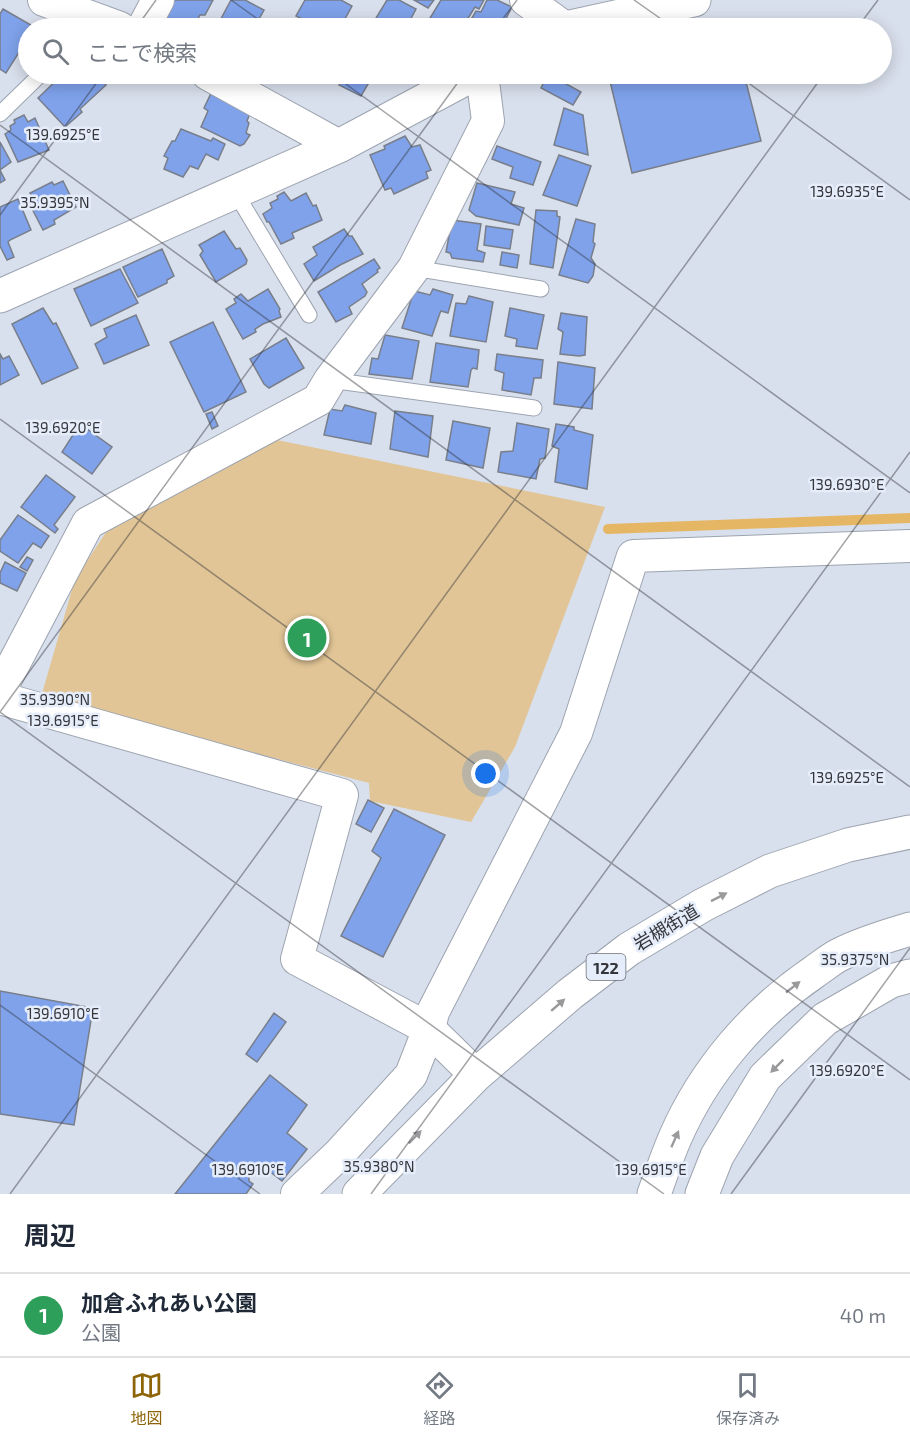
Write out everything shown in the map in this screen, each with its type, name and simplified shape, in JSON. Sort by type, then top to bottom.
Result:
[{"type":"main road","points":[[591,18],[694,0]]},
{"type":"main road","points":[[0,296],[339,146],[455,84]]},
{"type":"main road","name":"岩槻街道","points":[[359,1194],[476,1075],[570,994],[628,949],[704,905],[770,871],[848,845],[910,832]]},
{"type":"main road","points":[[654,1194],[675,1138],[702,1086],[762,1012],[840,954],[884,936],[910,929]]},
{"type":"main road","points":[[702,1194],[717,1156],[765,1077],[825,1019],[891,981],[910,976]]},
{"type":"street","points":[[148,18],[158,0]]},
{"type":"street","points":[[526,0],[575,18]]},
{"type":"street","points":[[226,84],[339,146]]},
{"type":"street","points":[[0,690],[88,523],[318,400],[330,380],[414,268],[488,121],[483,84]]},
{"type":"street","points":[[297,1194],[340,1153],[411,1075],[429,1029],[433,1011],[576,734],[633,556],[910,546]]},
{"type":"street","points":[[0,698],[342,795],[297,959],[429,1029],[476,1075]]},
{"type":"lane","points":[[0,114],[31,84]]},
{"type":"lane","points":[[235,192],[309,315]]},
{"type":"lane","points":[[414,268],[541,289]]},
{"type":"lane","points":[[330,380],[534,408]]},
{"type":"shaded area","points":[[277,440],[605,507],[515,747],[471,822],[370,801],[369,783],[41,697],[75,579],[116,517],[196,473]]},
{"type":"building","points":[[170,0],[213,0],[205,15],[200,15],[198,18],[165,18]]},
{"type":"building","points":[[231,0],[245,0],[264,10],[260,18],[221,18]]},
{"type":"building","points":[[305,0],[341,0],[352,6],[345,18],[300,18],[296,16]]},
{"type":"building","points":[[387,0],[399,0],[416,9],[411,18],[376,18]]},
{"type":"building","points":[[414,0],[434,0],[428,8]]},
{"type":"building","points":[[441,0],[484,0],[479,9],[475,7],[468,18],[430,18]]},
{"type":"building","points":[[487,0],[497,0],[512,7],[506,18],[472,18],[476,11],[481,12]]},
{"type":"building","points":[[3,9],[19,18],[18,54],[6,73],[0,69],[0,14]]},
{"type":"building","points":[[53,84],[106,85],[80,109],[82,112],[65,127],[38,98]]},
{"type":"building","points":[[340,84],[368,84],[361,96]]},
{"type":"building","points":[[543,84],[566,84],[581,92],[573,105],[541,88]]},
{"type":"building","points":[[611,84],[747,84],[761,141],[632,173]]},
{"type":"building","points":[[214,87],[253,105],[247,121],[249,123],[246,133],[250,135],[240,146],[201,127],[208,111],[204,108]]},
{"type":"building","points":[[564,108],[583,115],[588,155],[554,145]]},
{"type":"building","points":[[24,115],[28,122],[35,118],[49,150],[18,162],[5,134],[11,130],[10,126],[15,123],[14,120]]},
{"type":"building","points":[[181,129],[211,141],[213,138],[225,144],[218,160],[206,154],[198,169],[190,166],[183,177],[164,169],[168,158],[164,156]]},
{"type":"building","points":[[405,136],[412,147],[420,145],[431,170],[426,172],[428,178],[394,194],[391,188],[385,190],[370,155],[385,149],[384,146]]},
{"type":"building","points":[[0,142],[11,162],[0,170]]},
{"type":"building","points":[[497,146],[541,162],[533,185],[510,178],[513,167],[492,159]]},
{"type":"building","points":[[559,155],[591,166],[577,206],[543,195]]},
{"type":"building","points":[[0,170],[5,180],[0,183]]},
{"type":"building","points":[[63,181],[76,207],[54,220],[55,224],[43,230],[29,203],[33,199],[30,193],[52,182],[54,185]]},
{"type":"building","points":[[477,183],[515,192],[511,204],[524,208],[519,225],[476,216],[469,210]]},
{"type":"building","points":[[284,192],[291,201],[306,193],[313,206],[316,205],[322,220],[292,233],[294,238],[281,244],[263,214],[272,208],[270,203]]},
{"type":"building","points":[[18,199],[31,230],[8,242],[14,257],[7,260],[0,246],[0,207]]},
{"type":"building","points":[[536,210],[557,211],[557,216],[560,217],[553,268],[530,264]]},
{"type":"building","points":[[576,219],[595,224],[593,242],[595,244],[591,258],[595,264],[593,276],[588,283],[559,275]]},
{"type":"building","points":[[452,220],[481,224],[477,250],[485,253],[483,262],[452,258],[450,253],[446,252]]},
{"type":"building","points":[[486,226],[513,230],[510,249],[484,245]]},
{"type":"building","points":[[344,229],[349,236],[352,236],[363,254],[314,281],[304,264],[317,255],[313,247]]},
{"type":"building","points":[[224,231],[236,249],[240,248],[247,260],[246,264],[216,282],[200,255],[203,251],[199,245]]},
{"type":"building","points":[[162,249],[174,276],[167,280],[167,283],[138,297],[123,267]]},
{"type":"building","points":[[502,252],[519,255],[517,268],[500,265]]},
{"type":"building","points":[[374,259],[380,268],[362,284],[367,292],[365,296],[349,307],[352,314],[336,322],[318,292]]},
{"type":"building","points":[[120,269],[138,303],[91,326],[74,289]]},
{"type":"building","points":[[268,289],[280,309],[281,317],[263,324],[255,329],[256,332],[243,339],[226,309],[236,303],[234,299],[241,294],[248,301]]},
{"type":"building","points":[[433,289],[453,295],[448,313],[441,311],[432,336],[402,328],[414,291],[430,295]]},
{"type":"building","points":[[469,296],[493,302],[486,342],[450,336],[456,303],[466,304]]},
{"type":"building","points":[[43,308],[53,324],[56,323],[78,368],[42,384],[12,324]]},
{"type":"building","points":[[510,308],[544,315],[537,349],[516,346],[517,339],[505,336]]},
{"type":"building","points":[[561,313],[587,317],[585,355],[560,354],[563,332],[558,329]]},
{"type":"building","points":[[136,315],[149,345],[104,364],[95,344],[107,337],[104,329]]},
{"type":"building","points":[[213,322],[246,392],[204,412],[170,342]]},
{"type":"building","points":[[385,335],[419,341],[412,379],[369,374],[372,358],[378,359]]},
{"type":"building","points":[[286,338],[304,368],[269,388],[264,384],[250,359]]},
{"type":"building","points":[[436,343],[479,350],[477,369],[471,370],[468,387],[430,382]]},
{"type":"building","points":[[0,354],[3,359],[9,356],[19,375],[0,385]]},
{"type":"building","points":[[497,354],[543,360],[541,378],[534,378],[531,395],[502,390],[504,373],[495,370]]},
{"type":"building","points":[[558,362],[595,368],[592,409],[554,404]]},
{"type":"building","points":[[345,405],[376,413],[371,444],[324,435],[330,409],[342,411]]},
{"type":"building","points":[[395,411],[433,416],[428,457],[390,449]]},
{"type":"building","points":[[212,412],[218,426],[212,429],[206,414]]},
{"type":"building","points":[[453,421],[490,428],[483,468],[446,460]]},
{"type":"building","points":[[517,423],[549,429],[545,458],[540,459],[536,479],[498,472],[501,452],[513,451]]},
{"type":"building","points":[[80,424],[112,447],[92,474],[62,452]]},
{"type":"building","points":[[556,424],[574,427],[574,430],[593,435],[587,489],[555,482],[559,449],[552,446]]},
{"type":"building","points":[[46,475],[75,497],[54,525],[58,529],[55,533],[21,507]]},
{"type":"building","points":[[18,515],[49,536],[41,548],[33,543],[18,563],[0,551],[0,540]]},
{"type":"building","points":[[27,557],[33,560],[27,571],[20,567]]},
{"type":"building","points":[[5,562],[26,573],[17,591],[0,583],[0,573]]},
{"type":"building","points":[[368,800],[384,808],[371,832],[356,824]]},
{"type":"building","points":[[394,809],[445,835],[383,957],[341,936],[381,858],[372,851]]},
{"type":"building","points":[[0,991],[93,1008],[74,1125],[0,1114]]},
{"type":"building","points":[[274,1013],[286,1022],[257,1062],[246,1054]]},
{"type":"building","points":[[270,1075],[307,1105],[287,1133],[307,1149],[282,1181],[260,1164],[249,1177],[249,1181],[253,1184],[246,1194],[175,1194]]},
{"type":"waterway","points":[[608,529],[910,518]]},
{"type":"place","name":"加倉ふれあい公園","points":[[307,638]]}]
